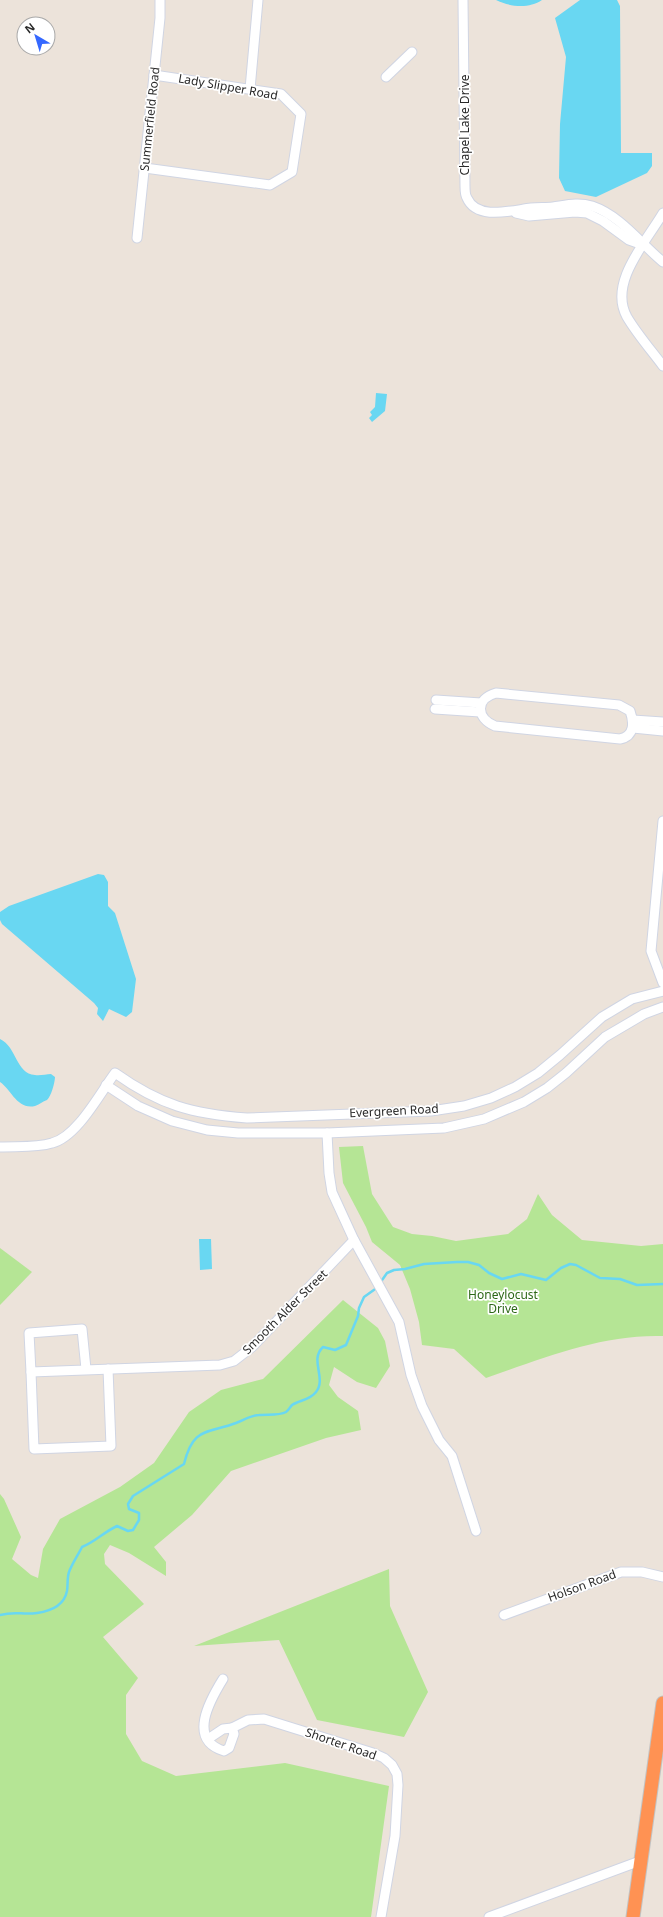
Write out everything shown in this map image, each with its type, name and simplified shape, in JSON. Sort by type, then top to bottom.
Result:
[{"type":"highway","points":[[634,1917],[640,1861],[663,1703]]},
{"type":"street","name":"Summerfield Road","points":[[137,238],[160,18],[160,0]]},
{"type":"street","points":[[250,90],[258,0]]},
{"type":"street","name":"Chapel Lake Drive","points":[[463,0],[466,198],[478,209],[493,212],[512,212],[531,208],[576,203],[590,206],[609,214],[634,234],[643,245],[663,262]]},
{"type":"street","points":[[386,77],[412,52]]},
{"type":"street","name":"Lady Slipper Road","points":[[145,168],[270,185],[292,172],[301,114],[281,94],[154,75]]},
{"type":"street","points":[[663,213],[625,273],[621,287],[626,316],[663,366]]},
{"type":"street","points":[[496,693],[619,705],[630,710],[633,724],[630,734],[625,738],[620,739],[503,727],[487,723],[481,708],[490,695],[496,693]]},
{"type":"street","points":[[435,704],[481,708]]},
{"type":"street","points":[[633,724],[663,722]]},
{"type":"street","points":[[633,724],[663,731]]},
{"type":"street","points":[[663,821],[651,951],[663,983]]},
{"type":"street","name":"Evergreen Road","points":[[0,1147],[53,1143],[68,1135],[115,1073],[138,1089],[168,1103],[194,1112],[228,1117],[247,1118],[430,1111],[464,1106],[491,1098],[515,1087],[538,1073],[602,1017],[632,1000],[663,991]]},
{"type":"street","name":"Evergreen Road","points":[[106,1085],[138,1106],[172,1121],[207,1130],[238,1133],[444,1128],[484,1119],[519,1105],[547,1088],[566,1073],[605,1037],[644,1014],[663,1007]]},
{"type":"street","points":[[327,1132],[329,1173],[332,1192],[354,1240],[399,1322],[411,1375],[422,1406],[439,1440],[452,1456],[476,1531]]},
{"type":"street","name":"Smooth Alder Street","points":[[31,1372],[220,1365],[234,1361],[257,1342],[354,1240]]},
{"type":"street","points":[[86,1369],[82,1329],[29,1333],[34,1449],[111,1446],[108,1369]]},
{"type":"street","name":"Holson Road","points":[[504,1615],[621,1572],[642,1572],[663,1577]]},
{"type":"street","points":[[223,1679],[211,1698],[205,1714],[204,1729],[211,1745],[224,1751],[230,1748],[233,1741],[234,1734],[232,1728]]},
{"type":"street","name":"Shorter Road","points":[[208,1739],[223,1729],[232,1728],[248,1720],[264,1719],[373,1754],[384,1758],[392,1765],[397,1774],[398,1785],[395,1836],[381,1917]]},
{"type":"street","points":[[489,1917],[640,1861]]},
{"type":"green space","name":"Honeylocust Drive","points":[[363,1146],[372,1194],[393,1227],[412,1234],[456,1241],[508,1234],[527,1219],[538,1194],[552,1215],[582,1240],[641,1246],[663,1244],[663,1336],[640,1336],[595,1343],[551,1355],[486,1378],[454,1349],[422,1345],[419,1322],[410,1289],[400,1265],[372,1242],[366,1227],[343,1183],[339,1147]]},
{"type":"green space","points":[[0,1248],[32,1272],[0,1305]]},
{"type":"green space","points":[[343,1300],[378,1328],[385,1341],[390,1366],[376,1388],[357,1382],[334,1367],[329,1385],[338,1397],[358,1411],[361,1430],[326,1438],[231,1471],[192,1515],[154,1547],[166,1562],[166,1576],[129,1553],[110,1545],[104,1554],[105,1564],[144,1604],[103,1637],[138,1678],[126,1695],[126,1734],[142,1761],[176,1776],[285,1763],[389,1786],[371,1917],[0,1917],[0,1494],[4,1499],[21,1537],[12,1559],[31,1575],[38,1578],[43,1549],[60,1519],[120,1487],[154,1463],[189,1412],[221,1390],[263,1379]]},
{"type":"green space","points":[[389,1569],[390,1606],[428,1692],[404,1737],[317,1720],[279,1640],[194,1646]]},
{"type":"water","points":[[496,0],[542,0],[531,5],[519,6]]},
{"type":"water","points":[[580,0],[617,0],[620,6],[621,153],[652,153],[652,166],[647,173],[596,197],[565,191],[559,178],[560,124],[566,57],[555,18]]},
{"type":"water","points":[[376,393],[387,394],[385,411],[372,422],[369,418],[372,415],[370,412],[375,407]]},
{"type":"water","points":[[98,874],[104,875],[108,882],[108,906],[115,913],[136,979],[132,1012],[126,1017],[109,1009],[103,1021],[97,1014],[98,1008],[94,1003],[2,924],[0,920],[0,912],[9,906]]},
{"type":"water","points":[[0,1039],[10,1048],[24,1070],[37,1075],[51,1074],[55,1077],[50,1096],[47,1100],[35,1106],[23,1105],[0,1082]]},
{"type":"water","points":[[199,1239],[211,1239],[212,1269],[200,1270]]},
{"type":"waterway","points":[[380,1283],[387,1273],[394,1270],[424,1264],[468,1262],[479,1265],[489,1273],[502,1279],[521,1274],[546,1280],[561,1268],[570,1264],[576,1265],[600,1278],[620,1279],[637,1285],[663,1284]]},
{"type":"waterway","points":[[0,1615],[10,1613],[42,1612],[52,1609],[60,1604],[67,1591],[69,1572],[82,1547],[117,1526],[128,1531],[133,1530],[139,1520],[139,1513],[129,1509],[128,1504],[133,1496],[184,1464],[188,1452],[196,1438],[209,1431],[254,1416],[283,1413],[292,1405],[314,1395],[319,1387],[320,1381],[318,1363],[319,1352],[323,1347],[335,1350],[346,1345],[364,1297],[378,1287]]}]
